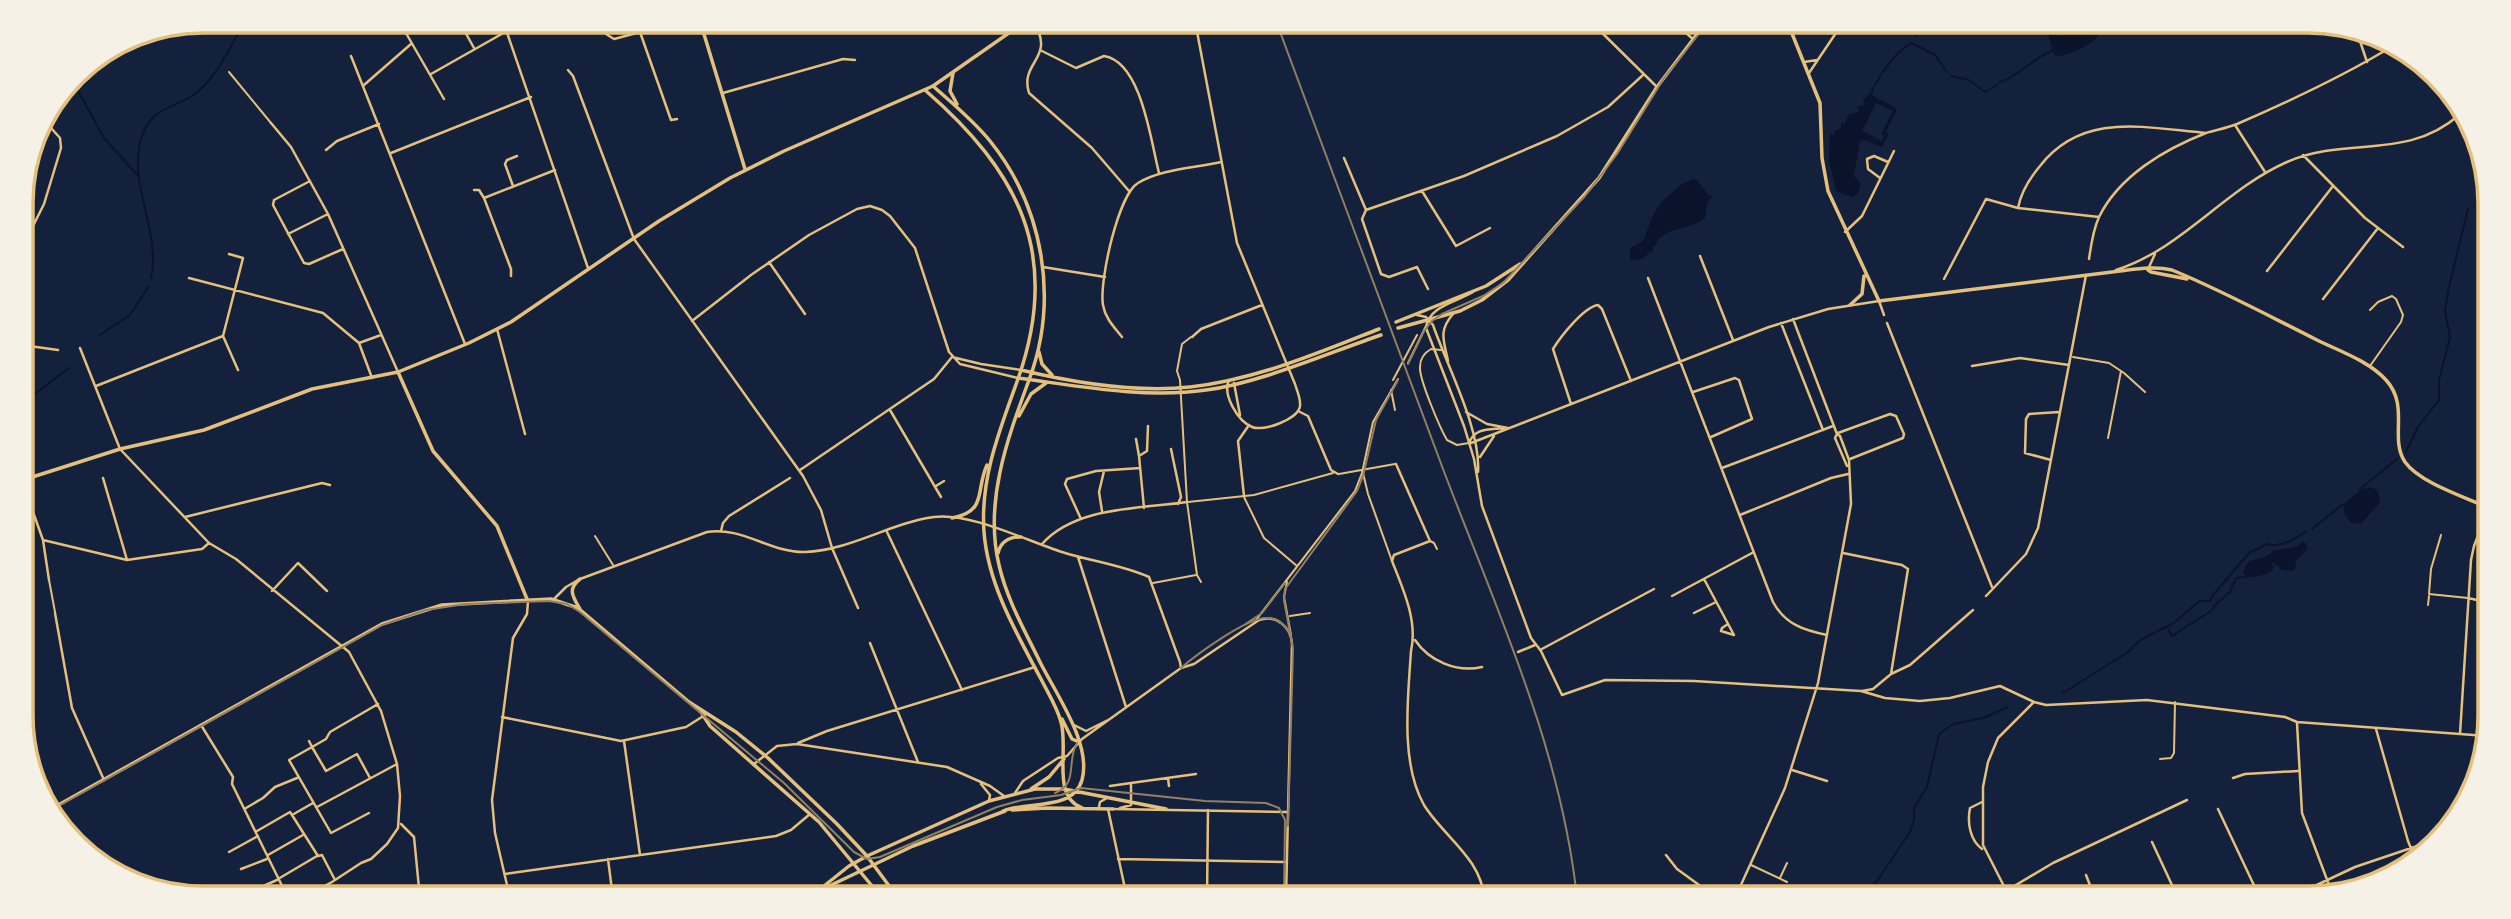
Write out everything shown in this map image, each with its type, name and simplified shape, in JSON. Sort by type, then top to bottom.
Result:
[{"type":"street","points":[[405,33],[444,99]]},
{"type":"street","points":[[466,33],[474,48]]},
{"type":"street","points":[[429,75],[503,33]]},
{"type":"street","points":[[508,33],[588,268]]},
{"type":"street","points":[[605,33],[611,38],[635,33]]},
{"type":"street","points":[[640,33],[671,120],[677,120]]},
{"type":"street","points":[[704,33],[745,169]]},
{"type":"street","points":[[33,478],[120,449],[204,430],[307,390],[398,372],[465,344],[497,329],[682,206],[745,169],[933,86],[1009,33]]},
{"type":"street","points":[[1040,33],[1042,37],[1040,50],[1027,79],[1028,93],[1092,148],[1129,191]]},
{"type":"street","points":[[1197,33],[1236,240],[1291,374],[1300,401],[1299,411],[1295,416],[1269,427],[1258,429],[1249,425],[1227,393],[1230,379]]},
{"type":"street","points":[[1602,33],[1657,87]]},
{"type":"street","points":[[1686,33],[1693,39]]},
{"type":"street","points":[[1398,328],[1453,314],[1499,288],[1599,178],[1657,87],[1698,33]]},
{"type":"street","points":[[1792,33],[1821,105],[1822,158],[1826,185],[1884,315]]},
{"type":"street","points":[[1810,74],[1836,33]]},
{"type":"street","points":[[2360,42],[2367,62]]},
{"type":"street","points":[[364,85],[411,44]]},
{"type":"street","points":[[1040,50],[1076,68],[1104,56],[1121,63],[1140,100],[1150,129],[1159,174]]},
{"type":"street","points":[[2089,259],[2099,217],[2133,174],[2157,158],[2206,133],[2235,125],[2301,96],[2384,52]]},
{"type":"street","points":[[351,56],[465,344]]},
{"type":"street","points":[[1804,62],[1819,58]]},
{"type":"street","points":[[722,93],[843,59],[855,60]]},
{"type":"street","points":[[568,70],[573,76],[634,239],[800,470],[819,506],[832,548],[858,608]]},
{"type":"street","points":[[229,72],[289,144],[310,181],[344,249],[433,451],[497,526],[525,599],[528,611],[513,638],[492,806],[495,833],[507,886]]},
{"type":"street","points":[[953,73],[950,93],[960,108]]},
{"type":"street","points":[[1366,210],[1478,170],[1574,127],[1608,107],[1643,75]]},
{"type":"street","points":[[829,886],[873,864],[994,814],[1023,805],[1059,802],[1068,798],[1081,782],[1083,770],[1071,722],[1005,586],[993,528],[998,483],[1039,347],[1045,304],[1043,267],[1036,230],[1017,183],[991,142],[960,108],[933,86]]},
{"type":"street","points":[[554,599],[566,587],[580,579],[696,535],[721,531],[797,552],[832,548],[926,519],[968,513],[977,505],[983,475],[1021,370],[1032,327],[1036,293],[1033,254],[1023,217],[1008,184],[991,158],[966,129],[925,90]]},
{"type":"street","points":[[391,153],[531,97]]},
{"type":"street","points":[[2112,272],[2155,254],[2265,173],[2303,155],[2403,144],[2441,129],[2454,118]]},
{"type":"street","points":[[326,149],[337,141],[379,124]]},
{"type":"street","points":[[2235,125],[2265,173]]},
{"type":"street","points":[[2018,208],[2027,184],[2043,162],[2056,149],[2080,135],[2118,126],[2206,133]]},
{"type":"street","points":[[34,224],[44,204],[61,148],[60,139],[51,128]]},
{"type":"street","points":[[1845,232],[1861,216],[1894,151]]},
{"type":"street","points":[[2303,155],[2378,228],[2403,247]]},
{"type":"street","points":[[513,186],[505,164],[507,160],[517,156]]},
{"type":"street","points":[[1881,178],[1869,170],[1867,159],[1875,156],[1888,162]]},
{"type":"street","points":[[1345,158],[1366,210],[1362,219],[1382,275],[1389,277],[1417,267],[1428,289]]},
{"type":"street","points":[[1122,337],[1104,308],[1102,296],[1115,228],[1129,191],[1159,174],[1222,162]]},
{"type":"street","points":[[484,198],[555,170]]},
{"type":"street","points":[[310,181],[273,201],[288,234],[306,264],[344,249]]},
{"type":"street","points":[[2267,271],[2333,186]]},
{"type":"street","points":[[474,190],[479,190],[484,198],[511,269],[511,276]]},
{"type":"street","points":[[1422,191],[1456,246],[1490,228]]},
{"type":"street","points":[[1944,279],[1986,199],[2018,208],[2099,217]]},
{"type":"street","points":[[692,321],[809,235],[857,209],[870,206],[882,210],[903,230],[915,248],[952,357],[960,364],[1029,380],[1158,392],[1217,389],[1381,335]]},
{"type":"street","points":[[288,234],[328,214]]},
{"type":"street","points":[[2323,299],[2378,228]]},
{"type":"street","points":[[229,254],[243,258],[223,336],[238,370]]},
{"type":"street","points":[[2148,270],[2155,254]]},
{"type":"street","points":[[1700,256],[1733,340]]},
{"type":"street","points":[[2152,260],[2158,267]]},
{"type":"street","points":[[769,262],[805,314]]},
{"type":"street","points":[[1408,363],[1428,322],[1440,308],[1501,279],[1524,262]]},
{"type":"street","points":[[1043,267],[1105,277]]},
{"type":"street","points":[[1442,350],[1427,351],[1420,365],[1421,377],[1447,440],[1456,445],[1496,434],[1733,340],[1828,309],[2158,267],[2172,270],[2369,367],[2387,381],[2397,398],[2400,446],[2405,461],[2428,480],[2478,503]]},
{"type":"street","points":[[2148,270],[2192,280]]},
{"type":"street","points":[[1850,305],[1862,293],[1864,274]]},
{"type":"street","points":[[1986,596],[2026,554],[2040,522],[2086,275]]},
{"type":"street","points":[[189,278],[321,312],[359,343],[372,378]]},
{"type":"street","points":[[1648,278],[1773,602],[1781,615],[1800,628],[1827,635]]},
{"type":"street","points":[[1396,322],[1475,291]]},
{"type":"street","points":[[2369,367],[2402,322],[2403,315],[2392,296],[2378,302],[2370,310]]},
{"type":"street","points":[[1201,582],[1197,575],[1187,502],[1180,380],[1177,371],[1181,346],[1201,328],[1262,305]]},
{"type":"street","points":[[1571,404],[1553,349],[1594,306],[1598,305],[1631,381]]},
{"type":"street","points":[[1448,368],[1442,334],[1444,325],[1453,314]]},
{"type":"street","points":[[1414,315],[1428,322],[1466,412],[1476,441],[1477,478]]},
{"type":"street","points":[[1741,885],[1791,770],[1816,689],[1851,504],[1849,460],[1793,319]]},
{"type":"street","points":[[1428,322],[1434,349],[1469,443],[1483,509],[1535,645],[1563,695],[1605,680],[1694,681],[1861,691],[1873,689],[1891,674],[1918,659],[1973,610]]},
{"type":"street","points":[[1781,323],[1823,430]]},
{"type":"street","points":[[1887,323],[1993,588]]},
{"type":"street","points":[[497,329],[525,434]]},
{"type":"street","points":[[952,357],[1116,386],[1149,389],[1192,387],[1286,363],[1379,329]]},
{"type":"street","points":[[359,343],[381,335]]},
{"type":"street","points":[[1393,380],[1417,335]]},
{"type":"street","points":[[95,386],[223,336]]},
{"type":"street","points":[[34,347],[58,350]]},
{"type":"street","points":[[1039,347],[1041,361],[1054,377]]},
{"type":"street","points":[[80,348],[120,449],[209,543],[236,559],[272,591],[341,644],[353,656],[378,704],[397,764],[400,823],[377,854],[324,886]]},
{"type":"street","points":[[2070,356],[2109,363],[2145,392]]},
{"type":"street","points":[[800,470],[936,378],[952,357]]},
{"type":"street","points":[[1972,366],[2020,358],[2069,365]]},
{"type":"street","points":[[2108,438],[2121,371]]},
{"type":"street","points":[[1693,392],[1736,378],[1743,392],[1752,419],[1711,437]]},
{"type":"street","points":[[1230,379],[1234,384],[1240,415]]},
{"type":"street","points":[[1254,624],[1353,495],[1363,469],[1372,427],[1390,389],[1398,379]]},
{"type":"street","points":[[1011,434],[1031,394],[1051,382]]},
{"type":"street","points":[[1217,389],[1227,393]]},
{"type":"street","points":[[1390,389],[1395,410]]},
{"type":"street","points":[[890,410],[942,497]]},
{"type":"street","points":[[1299,411],[1308,416],[1333,473]]},
{"type":"street","points":[[1466,412],[1483,423],[1508,428]]},
{"type":"street","points":[[2051,460],[2028,456],[2025,453],[2026,419],[2029,414],[2060,412]]},
{"type":"street","points":[[1837,434],[1890,414],[1896,416],[1904,434],[1903,439],[1844,462]]},
{"type":"street","points":[[1249,425],[1238,440],[1244,496],[1265,540],[1298,567]]},
{"type":"street","points":[[1139,456],[1147,451],[1148,426]]},
{"type":"street","points":[[1722,468],[1834,426]]},
{"type":"street","points":[[1469,443],[1474,434],[1480,431],[1508,428]]},
{"type":"street","points":[[1478,463],[1483,449],[1496,434]]},
{"type":"street","points":[[1837,434],[1835,438],[1848,468]]},
{"type":"street","points":[[1136,439],[1144,509]]},
{"type":"street","points":[[1171,449],[1181,497],[1178,503]]},
{"type":"street","points":[[991,457],[985,487],[984,525],[986,552],[996,585],[1059,716],[1072,739],[1078,742]]},
{"type":"street","points":[[1042,544],[1058,530],[1081,519],[1103,513],[1244,496],[1333,473],[1396,464],[1430,541],[1434,542],[1437,550]]},
{"type":"street","points":[[1081,519],[1065,481],[1074,476],[1140,468]]},
{"type":"street","points":[[1363,469],[1368,494],[1390,561],[1407,602],[1415,640],[1427,654],[1442,663],[1468,668],[1482,667]]},
{"type":"street","points":[[1103,513],[1099,492],[1104,471]]},
{"type":"street","points":[[1740,515],[1831,478],[1849,474]]},
{"type":"street","points":[[103,478],[127,560]]},
{"type":"street","points":[[721,531],[729,516],[790,478]]},
{"type":"street","points":[[936,486],[944,481]]},
{"type":"street","points":[[185,517],[322,484],[330,485]]},
{"type":"street","points":[[33,512],[43,540],[72,708],[104,780]]},
{"type":"street","points":[[952,517],[1145,575],[1153,583],[1181,668]]},
{"type":"street","points":[[887,531],[962,690]]},
{"type":"street","points":[[2428,605],[2431,569],[2441,535]]},
{"type":"street","points":[[595,536],[614,566]]},
{"type":"street","points":[[998,562],[998,553],[1003,543],[1009,538],[1021,537]]},
{"type":"street","points":[[2460,734],[2468,598],[2473,550],[2478,537]]},
{"type":"street","points":[[43,540],[127,560],[204,548],[209,543]]},
{"type":"street","points":[[1390,561],[1394,555],[1430,541]]},
{"type":"street","points":[[1672,596],[1753,552]]},
{"type":"street","points":[[1843,553],[1902,565],[1908,569],[1891,674]]},
{"type":"street","points":[[1078,557],[1126,708]]},
{"type":"street","points":[[272,591],[298,563],[327,591]]},
{"type":"street","points":[[1153,583],[1197,575]]},
{"type":"street","points":[[580,579],[573,585],[571,592],[581,611]]},
{"type":"street","points":[[1286,885],[1292,639],[1284,595],[1289,579]]},
{"type":"street","points":[[1704,579],[1735,637],[1721,631],[1728,624]]},
{"type":"street","points":[[1540,650],[1654,589]]},
{"type":"street","points":[[2429,594],[2478,600]]},
{"type":"street","points":[[59,805],[377,625],[429,608],[461,603],[554,599],[581,611],[705,716],[736,732],[764,755],[816,801],[867,856],[889,886]]},
{"type":"street","points":[[1695,613],[1716,602]]},
{"type":"street","points":[[1288,616],[1310,613]]},
{"type":"street","points":[[1028,790],[1049,777],[1078,742],[1181,668],[1194,664],[1254,624],[1263,619],[1274,619],[1284,626],[1292,639]]},
{"type":"street","points":[[1415,640],[1411,651],[1409,701],[1408,743],[1411,765],[1424,805],[1480,877],[1482,885]]},
{"type":"street","points":[[870,643],[918,763]]},
{"type":"street","points":[[1518,652],[1535,645]]},
{"type":"street","points":[[797,744],[827,732],[1035,667]]},
{"type":"street","points":[[1861,691],[1885,698],[1920,701],[1950,698],[1998,686],[2034,702],[2052,705],[2138,700],[2175,702],[2285,717],[2297,722],[2476,735]]},
{"type":"street","points":[[2003,885],[1981,838],[1982,802],[1987,769],[1998,738],[2034,702]]},
{"type":"street","points":[[2160,759],[2170,759],[2174,754],[2175,702]]},
{"type":"street","points":[[369,813],[331,833],[289,760],[378,704]]},
{"type":"street","points":[[502,718],[624,741],[689,726],[705,716]]},
{"type":"street","points":[[705,716],[710,726],[810,814],[872,886]]},
{"type":"street","points":[[1059,716],[1064,735],[1064,789],[1068,798],[1082,808]]},
{"type":"street","points":[[1071,722],[1077,729],[1086,731],[1111,718]]},
{"type":"street","points":[[2297,722],[2302,813],[2329,884]]},
{"type":"street","points":[[201,724],[233,777],[232,783],[282,886]]},
{"type":"street","points":[[2376,729],[2411,849]]},
{"type":"street","points":[[309,741],[326,771],[357,754],[370,778]]},
{"type":"street","points":[[624,741],[639,855]]},
{"type":"street","points":[[754,764],[780,745],[797,744],[949,768],[1004,796]]},
{"type":"street","points":[[1015,793],[1027,779],[1058,758],[1065,757]]},
{"type":"street","points":[[317,807],[397,764]]},
{"type":"street","points":[[1791,770],[1827,781]]},
{"type":"street","points":[[2233,778],[2245,774],[2298,771]]},
{"type":"street","points":[[1110,786],[1195,774]]},
{"type":"street","points":[[246,808],[275,788],[298,777]]},
{"type":"street","points":[[1168,778],[1169,786]]},
{"type":"street","points":[[979,782],[990,795],[989,801]]},
{"type":"street","points":[[1110,809],[1129,807],[1132,803],[1131,783]]},
{"type":"street","points":[[825,886],[867,856],[989,801],[1028,790],[1064,789],[1166,809]]},
{"type":"street","points":[[1100,809],[1099,803],[1107,798]]},
{"type":"street","points":[[2014,885],[2053,863],[2187,800]]},
{"type":"street","points":[[1982,802],[1970,808],[1968,815],[1974,841],[1985,851]]},
{"type":"street","points":[[229,852],[290,812],[292,814],[313,803]]},
{"type":"street","points":[[1003,811],[1082,808],[1288,812]]},
{"type":"street","points":[[1110,809],[1124,886]]},
{"type":"street","points":[[2218,809],[2254,885]]},
{"type":"street","points":[[1207,886],[1208,810]]},
{"type":"street","points":[[292,814],[318,856]]},
{"type":"street","points":[[505,874],[779,835],[794,828],[810,814]]},
{"type":"street","points":[[400,823],[414,837],[419,886]]},
{"type":"street","points":[[241,869],[268,857],[303,835]]},
{"type":"street","points":[[2152,842],[2172,885]]},
{"type":"street","points":[[2315,885],[2355,867],[2415,847]]},
{"type":"street","points":[[262,886],[322,855],[335,880]]},
{"type":"street","points":[[1666,855],[1677,869],[1699,885]]},
{"type":"street","points":[[608,859],[611,886]]},
{"type":"street","points":[[1118,859],[1286,862]]},
{"type":"street","points":[[1780,878],[1787,863]]},
{"type":"street","points":[[1751,865],[1787,882]]},
{"type":"street","points":[[2086,875],[2090,885]]},
{"type":"water","points":[[2048,33],[2055,33],[2057,36],[2069,33],[2100,33],[2082,48],[2068,54],[2056,56],[2050,52],[2052,48]]},
{"type":"water","points":[[1869,94],[1897,110],[1886,131],[1889,134],[1882,147],[1860,141],[1854,176],[1860,183],[1860,188],[1857,194],[1851,197],[1836,191],[1829,160],[1830,134],[1833,135],[1841,128],[1841,122],[1845,123],[1849,114],[1859,112],[1857,107],[1864,105],[1863,101]],"holes":[[[1876,103],[1893,111],[1881,134],[1884,136],[1882,141],[1862,131]]]},
{"type":"water","points":[[1697,180],[1709,196],[1713,195],[1707,204],[1705,218],[1664,235],[1652,247],[1654,250],[1650,254],[1650,250],[1642,258],[1630,260],[1630,248],[1643,241],[1653,215],[1662,201],[1682,184]]},
{"type":"water","points":[[2371,487],[2378,491],[2380,502],[2361,524],[2350,522],[2343,505],[2360,490]]},
{"type":"water","points":[[2302,542],[2306,543],[2308,549],[2297,560],[2294,571],[2282,570],[2271,561],[2274,568],[2269,573],[2246,577],[2243,571],[2249,561],[2265,557],[2273,551],[2298,546]]},
{"type":"waterway","points":[[151,278],[152,243],[138,174],[141,139],[146,127],[159,113],[193,95],[208,82],[238,33]]},
{"type":"waterway","points":[[1875,85],[1891,61],[1912,43],[1935,55],[1947,72]]},
{"type":"waterway","points":[[2000,82],[2050,52]]},
{"type":"waterway","points":[[1951,76],[1969,80],[1985,92],[1997,85]]},
{"type":"waterway","points":[[1871,95],[1873,88]]},
{"type":"waterway","points":[[77,90],[104,138],[139,177]]},
{"type":"waterway","points":[[2406,452],[2418,427],[2439,400],[2439,380],[2450,337],[2445,311],[2468,209]]},
{"type":"waterway","points":[[100,335],[130,315],[148,287]]},
{"type":"waterway","points":[[34,395],[69,368]]},
{"type":"waterway","points":[[2360,489],[2397,459]]},
{"type":"waterway","points":[[2312,529],[2343,504]]},
{"type":"waterway","points":[[2063,693],[2128,652],[2140,640],[2174,623],[2199,601],[2210,601],[2249,553],[2267,544],[2288,542],[2306,531]]},
{"type":"waterway","points":[[2168,629],[2172,636],[2211,611],[2230,592],[2236,578],[2246,577]]},
{"type":"waterway","points":[[1872,885],[1910,832],[1914,808],[1927,787],[1939,734],[1953,724],[1983,718],[2008,707]]},
{"type":"tram line","points":[[1408,364],[1424,331],[1432,321],[1503,283],[1585,196],[1617,154],[1664,78],[1700,33]]},
{"type":"tram line","points":[[1288,826],[1293,649],[1284,600],[1285,589],[1357,491],[1376,420],[1398,380]]},
{"type":"tram line","points":[[1244,625],[1262,613],[1285,583]]},
{"type":"tram line","points":[[59,805],[382,625],[426,610],[465,604],[549,601],[567,604],[580,612],[784,783],[854,852],[867,859],[880,857],[997,807],[1022,800],[1061,795],[1081,788],[1205,801],[1266,803],[1279,808],[1285,820],[1284,885]]},
{"type":"tram line","points":[[1181,668],[1222,638],[1257,620],[1270,618],[1278,621],[1291,636]]},
{"type":"tram line","points":[[1055,793],[1062,789],[1070,778],[1077,743]]},
{"type":"railway","points":[[1280,33],[1524,679],[1557,787],[1575,885]]}]
